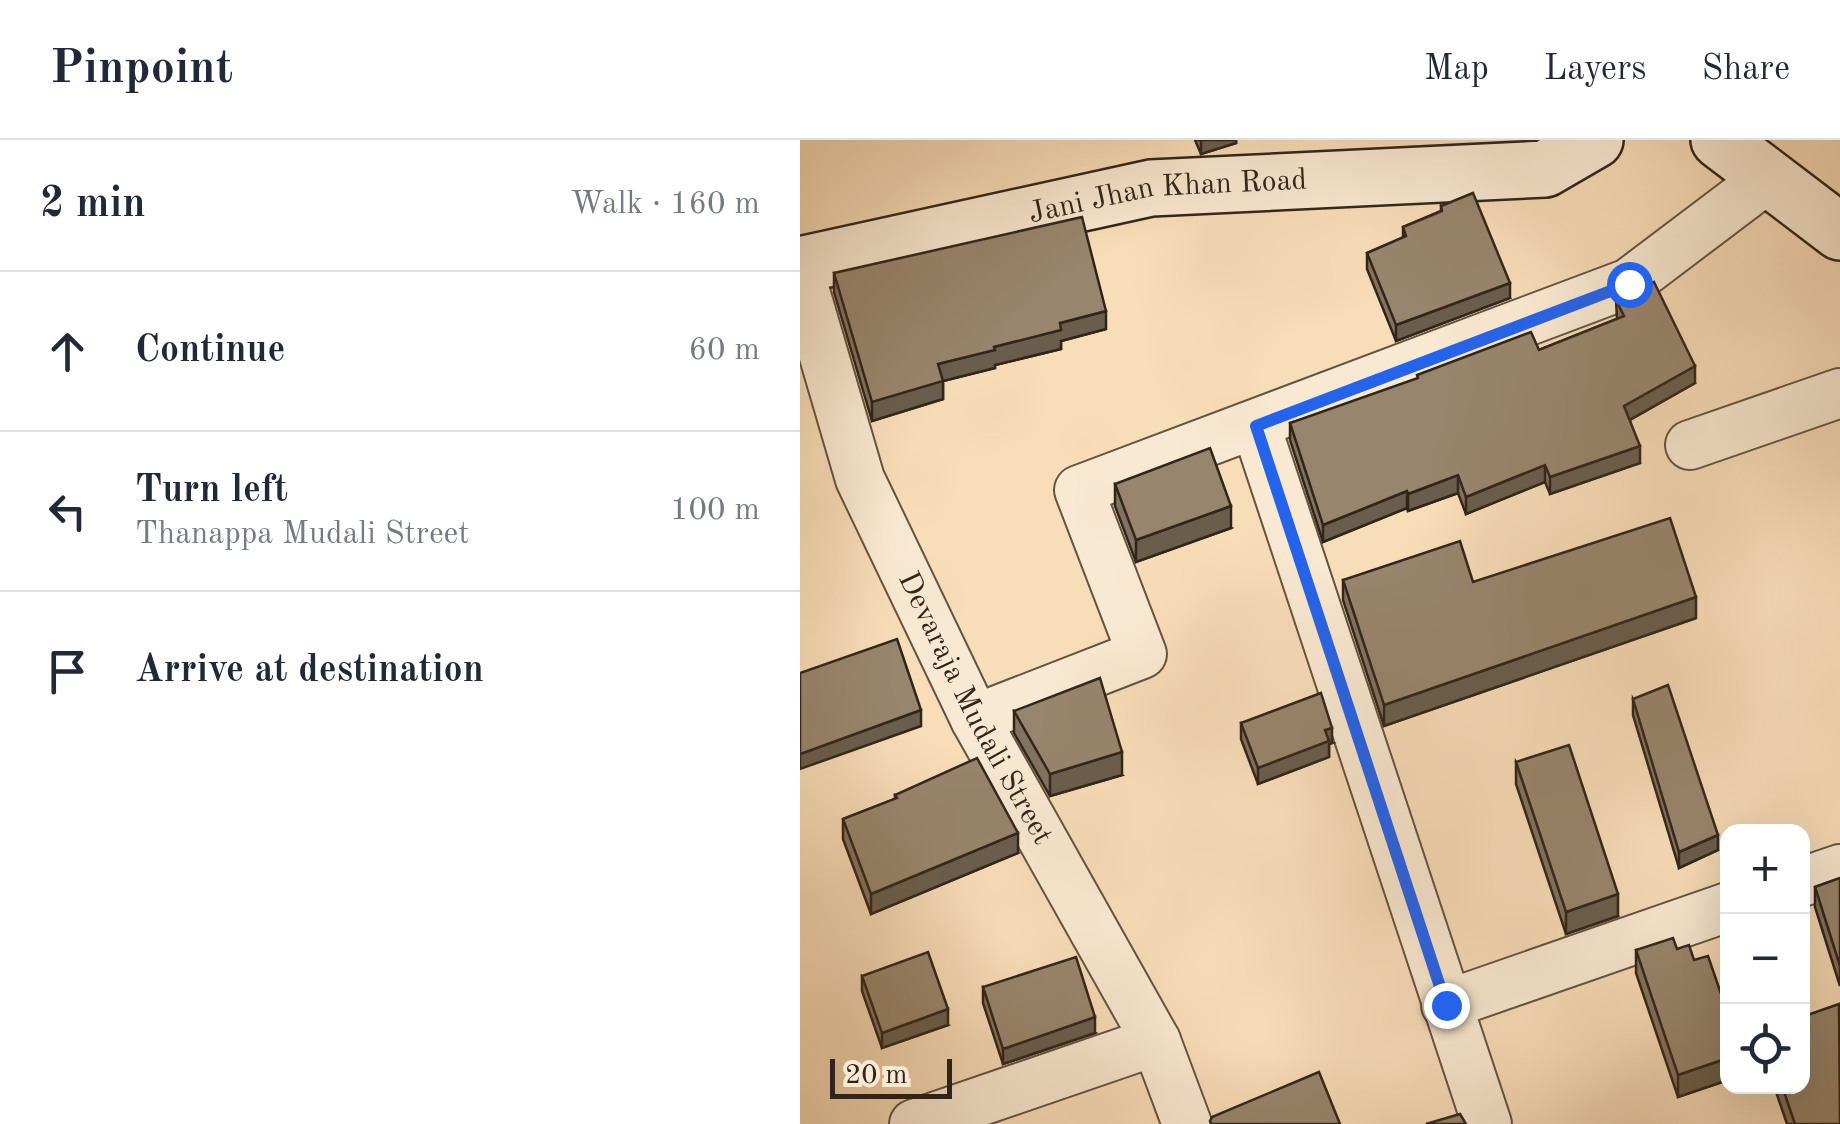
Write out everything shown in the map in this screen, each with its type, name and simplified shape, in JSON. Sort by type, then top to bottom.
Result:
[{"type":"street","name":"Jani Jhan Khan Road","points":[[800,265],[1152,188],[1545,168],[1595,140]]},
{"type":"street","points":[[1720,140],[1840,232]]},
{"type":"street","points":[[975,719],[1142,654],[1080,490],[1629,284],[1768,178]]},
{"type":"street","name":"Devaraja Mudali Street","points":[[800,274],[860,480],[975,719],[1156,1041],[1187,1124]]},
{"type":"street","points":[[1690,445],[1840,394]]},
{"type":"street","points":[[1256,426],[1486,1124]]},
{"type":"street","points":[[1810,879],[1840,868]]},
{"type":"street","points":[[1446,1005],[1720,911]]},
{"type":"street","points":[[914,1124],[1156,1041]]},
{"type":"building","points":[[1473,193],[1510,283],[1396,325],[1367,253],[1406,236],[1403,227]]},
{"type":"building","points":[[1082,217],[1106,311],[1060,323],[1061,330],[938,364],[943,381],[872,402],[834,273]]},
{"type":"building","points":[[1654,282],[1695,366],[1624,406],[1640,446],[1550,477],[1545,465],[1466,497],[1458,475],[1323,525],[1290,423],[1418,378],[1417,375],[1531,332],[1539,350],[1624,316],[1616,300]]},
{"type":"building","points":[[1210,448],[1231,506],[1136,540],[1115,484]]},
{"type":"building","points":[[1670,518],[1696,597],[1384,705],[1343,580],[1460,541],[1473,582]]},
{"type":"building","points":[[897,639],[921,710],[800,754],[800,673]]},
{"type":"building","points":[[1100,678],[1122,752],[1050,774],[1014,711]]},
{"type":"building","points":[[1668,685],[1718,835],[1679,852],[1633,699]]},
{"type":"building","points":[[1321,693],[1332,728],[1325,730],[1329,741],[1258,768],[1241,723]]},
{"type":"building","points":[[1569,745],[1618,894],[1566,912],[1516,762]]},
{"type":"building","points":[[977,758],[1018,833],[871,894],[843,819],[897,798],[895,795]]},
{"type":"building","points":[[1840,878],[1840,966],[1815,887]]},
{"type":"building","points":[[1673,938],[1677,949],[1689,945],[1694,960],[1708,956],[1720,991],[1720,1061],[1678,1075],[1636,950]]},
{"type":"building","points":[[928,952],[948,1009],[882,1033],[862,976]]},
{"type":"building","points":[[1076,957],[1095,1017],[1003,1049],[983,987]]},
{"type":"building","points":[[1839,1004],[1840,1124],[1795,1124],[1785,1094],[1810,1094],[1810,1014]]},
{"type":"building","points":[[1319,1072],[1340,1124],[1211,1124],[1212,1117]]},
{"type":"building","points":[[1460,1114],[1466,1124],[1426,1124]]},
{"type":"route","points":[[1446,1005],[1256,426],[1629,284]]}]
